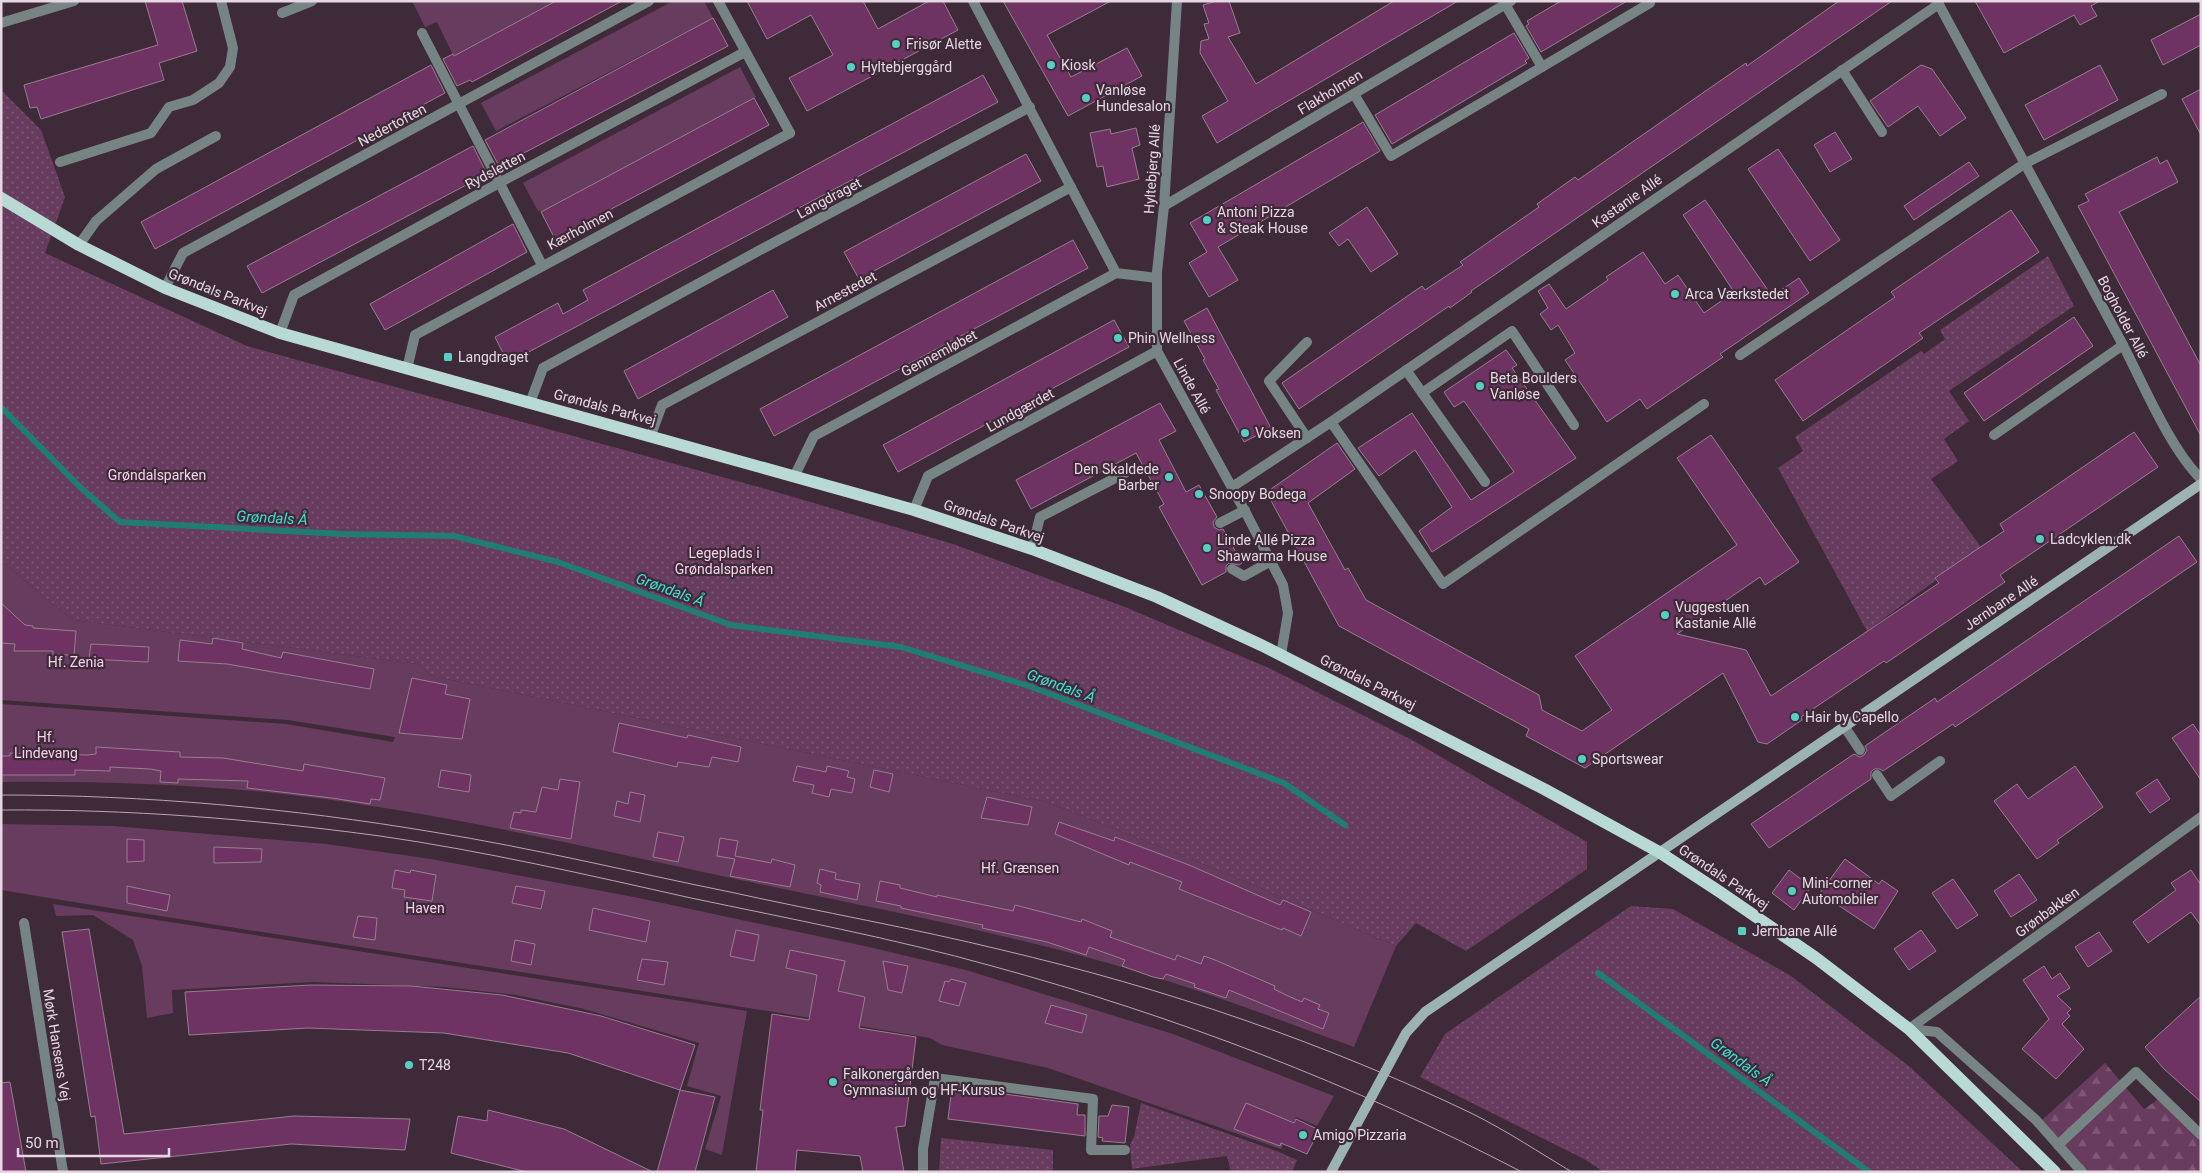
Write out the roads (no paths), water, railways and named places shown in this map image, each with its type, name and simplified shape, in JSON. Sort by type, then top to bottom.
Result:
[{"type":"main road","name":"Grøndals Parkvej","points":[[1,198],[79,245],[165,288],[280,333],[795,475],[914,510],[1032,549],[1157,598],[1281,655],[1496,764],[1659,852],[1816,958],[1909,1029],[2055,1172]]},
{"type":"street","points":[[1,24],[74,1]]},
{"type":"street","points":[[60,162],[151,133],[169,107],[193,100],[219,83],[230,67],[233,48],[221,1]]},
{"type":"street","points":[[282,13],[312,1]]},
{"type":"street","name":"Nedertoften","points":[[165,288],[183,253],[649,1]]},
{"type":"street","points":[[718,1],[745,52]]},
{"type":"street","points":[[973,1],[1116,273],[1157,278]]},
{"type":"street","name":"Hyltebjerg Allé","points":[[1157,278],[1164,206],[1177,1]]},
{"type":"street","points":[[1508,3],[1542,68]]},
{"type":"street","name":"Flakholmen","points":[[1164,206],[1508,3]]},
{"type":"street","name":"Kastanie Allé","points":[[1232,487],[1331,422],[1938,3]]},
{"type":"street","name":"Bogholder Allé","points":[[1938,3],[2187,465],[2201,479]]},
{"type":"street","points":[[1354,94],[1391,156],[1650,4]]},
{"type":"street","points":[[422,33],[542,265]]},
{"type":"street","name":"Kærholmen","points":[[407,369],[415,335],[790,133],[745,52]]},
{"type":"street","name":"Rydsletten","points":[[280,333],[294,295],[745,52]]},
{"type":"street","points":[[1842,70],[1882,132]]},
{"type":"street","points":[[1740,355],[2024,164],[2162,94]]},
{"type":"street","name":"Langdraget","points":[[530,403],[543,368],[1030,107]]},
{"type":"street","points":[[79,245],[96,221],[156,169],[216,136]]},
{"type":"street","name":"Arnestedet","points":[[651,436],[662,405],[1071,188]]},
{"type":"street","name":"Gennemløbet","points":[[795,475],[814,436],[1116,273]]},
{"type":"street","name":"Linde Allé","points":[[1157,278],[1157,351],[1245,510],[1283,585],[1288,613],[1281,655]]},
{"type":"street","points":[[1422,393],[1512,331],[1574,425]]},
{"type":"street","points":[[1307,342],[1269,381],[1307,438]]},
{"type":"street","points":[[1994,435],[2123,345]]},
{"type":"street","name":"Lundgærdet","points":[[914,510],[928,476],[1157,351]]},
{"type":"street","points":[[1406,370],[1485,482]]},
{"type":"street","points":[[1331,422],[1443,584],[1704,404]]},
{"type":"street","points":[[1032,549],[1040,517],[1125,473]]},
{"type":"street","name":"Jernbane Allé","points":[[1331,1172],[1406,1033],[1425,1012],[2201,484]]},
{"type":"street","points":[[1220,523],[1245,510]]},
{"type":"street","points":[[1232,569],[1244,576],[1271,561]]},
{"type":"street","points":[[1844,726],[1860,750]]},
{"type":"street","points":[[1876,775],[1890,796],[1940,761]]},
{"type":"street","name":"Grønbakken","points":[[1909,1029],[2201,817]]},
{"type":"street","name":"Mørk Hansens Vej","points":[[24,922],[63,1172]]},
{"type":"street","points":[[1909,1029],[1937,1032],[2036,1120],[2082,1172]]},
{"type":"street","points":[[2058,1145],[2136,1072],[2201,1135]]},
{"type":"street","points":[[923,1172],[923,1149],[935,1078],[1093,1099],[1091,1150],[1125,1150]]},
{"type":"waterway","name":"Grøndals Å","points":[[1,407],[80,487],[120,522],[342,534],[454,536],[558,562],[731,625],[901,647],[1029,686],[1284,783],[1345,825]]},
{"type":"waterway","name":"Grøndals Å","points":[[1598,973],[1869,1172]]},
{"type":"tram line","points":[[1,795],[110,797],[218,804],[326,816],[470,838],[934,934],[1002,950],[1063,965],[1183,1000],[1301,1040],[1359,1063],[1473,1114],[1572,1172]]},
{"type":"tram line","points":[[1,810],[96,811],[191,816],[380,836],[536,864],[842,929],[992,966],[1128,1007],[1196,1030],[1328,1081],[1458,1140],[1522,1172]]},
{"type":"place","name":"Frisør Alette","points":[[896,44]]},
{"type":"place","name":"Kiosk","points":[[1051,65]]},
{"type":"place","name":"Hyltebjerggård","points":[[851,67]]},
{"type":"place","name":"Vanløse Hundesalon","points":[[1086,98]]},
{"type":"place","name":"Antoni Pizza & Steak House","points":[[1207,220]]},
{"type":"place","name":"Arca Værkstedet","points":[[1675,294]]},
{"type":"place","name":"Phin Wellness","points":[[1118,338]]},
{"type":"place","name":"Langdraget","points":[[448,357]]},
{"type":"place","name":"Beta Boulders Vanløse","points":[[1480,386]]},
{"type":"place","name":"Voksen","points":[[1245,433]]},
{"type":"place","name":"Den Skaldede Barber","points":[[1169,477]]},
{"type":"place","name":"Snoopy Bodega","points":[[1199,494]]},
{"type":"place","name":"Ladcyklen.dk","points":[[2040,539]]},
{"type":"place","name":"Linde Allé Pizza Shawarma House","points":[[1207,548]]},
{"type":"place","name":"Vuggestuen Kastanie Allé","points":[[1665,615]]},
{"type":"place","name":"Hair by Capello","points":[[1795,717]]},
{"type":"place","name":"Sportswear","points":[[1582,759]]},
{"type":"place","name":"Mini-corner Automobiler","points":[[1792,891]]},
{"type":"place","name":"Jernbane Allé","points":[[1742,931]]},
{"type":"place","name":"T248","points":[[409,1065]]},
{"type":"place","name":"Falkonergården Gymnasium og HF-Kursus","points":[[833,1082]]},
{"type":"place","name":"Amigo Pizzaria","points":[[1303,1135]]},
{"type":"park label","name":"Grøndalsparken","points":[[157,475]]},
{"type":"park label","name":"Legeplads i Grøndalsparken","points":[[724,562]]},
{"type":"park label","name":"Hf. Zenia","points":[[76,662]]},
{"type":"park label","name":"Hf. Lindevang","points":[[46,746]]},
{"type":"park label","name":"Hf. Grænsen","points":[[1020,868]]},
{"type":"park label","name":"Haven","points":[[425,908]]}]
